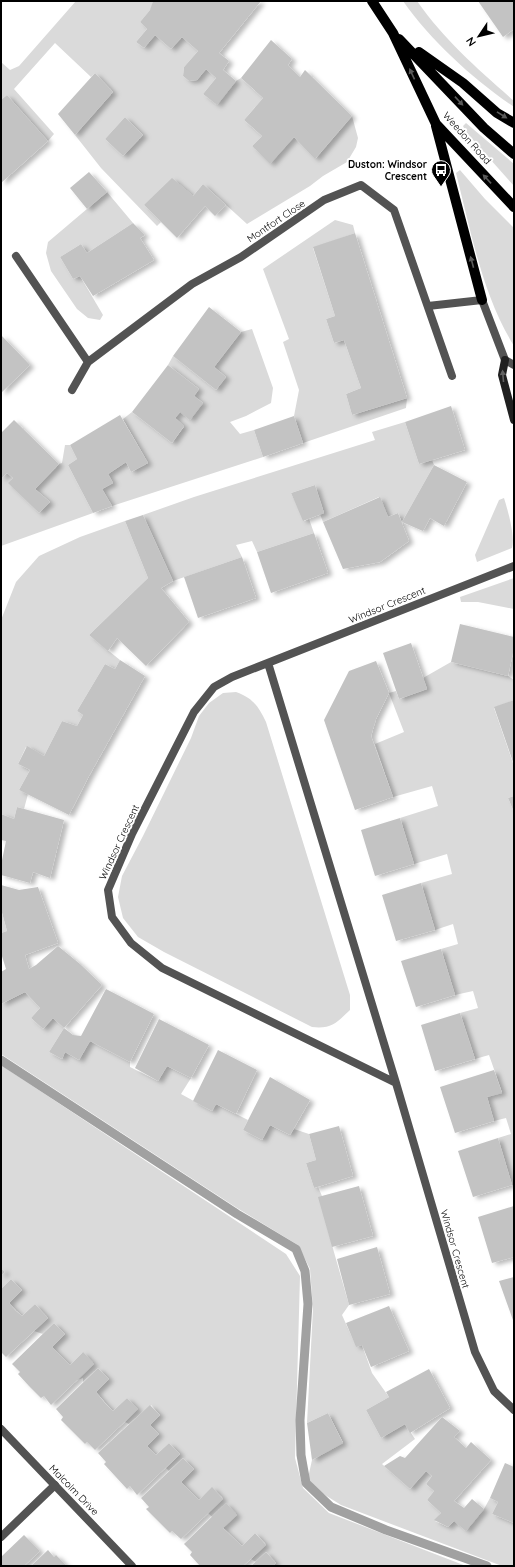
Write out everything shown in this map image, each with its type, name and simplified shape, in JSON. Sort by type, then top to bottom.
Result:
[{"type":"main road","name":"Weedon Road","points":[[372,1],[393,33],[436,124],[514,207]]},
{"type":"main road","name":"Weedon Road","points":[[393,33],[463,83],[498,113],[514,123]]},
{"type":"main road","points":[[393,33],[432,71],[484,128],[514,154]]},
{"type":"main road","points":[[436,124],[482,300]]},
{"type":"street","name":"Montfort Close","points":[[72,390],[88,362],[192,284],[241,257],[324,200],[362,185],[394,210],[452,376]]},
{"type":"street","points":[[16,256],[88,362]]},
{"type":"street","points":[[428,306],[482,300],[505,360],[502,375],[514,420]]},
{"type":"street","points":[[505,360],[514,365]]},
{"type":"street","name":"Windsor Crescent","points":[[396,1084],[162,968],[131,943],[112,917],[108,890],[132,834],[194,712],[214,687],[232,677],[514,566]]},
{"type":"street","name":"Windsor Crescent","points":[[268,663],[396,1084],[475,1352],[494,1391],[514,1410]]},
{"type":"street","name":"Malcolm Drive","points":[[1,1429],[132,1566]]},
{"type":"street","points":[[1,1537],[55,1485]]},
{"type":"shaded area","points":[[76,1],[153,1],[151,9],[140,22],[147,29],[136,42],[144,48],[155,35],[171,49],[182,37],[198,51],[184,67],[183,76],[189,81],[197,80],[206,69],[216,78],[203,94],[216,104],[236,81],[241,78],[263,98],[244,120],[262,136],[252,146],[270,163],[294,137],[316,158],[352,116],[358,138],[356,147],[347,162],[247,224],[203,184],[193,196],[144,205],[161,222],[157,226],[101,168],[75,135],[113,92],[95,73],[91,77],[55,43],[14,89],[54,134],[48,141],[7,95],[1,100],[1,62],[10,70],[19,66]],"holes":[[[125,117],[143,135],[123,156],[105,139]]]},
{"type":"shaded area","points":[[403,1],[417,1],[451,42],[514,101],[514,107],[483,84],[454,59],[427,31]]},
{"type":"shaded area","points":[[466,123],[514,164],[514,186],[466,132],[463,126]]},
{"type":"shaded area","points":[[460,170],[485,199],[514,228],[514,346],[494,305],[479,262],[456,173]]},
{"type":"shaded area","points":[[107,192],[133,223],[87,253],[81,244],[60,257],[73,279],[80,276],[103,315],[100,320],[88,318],[77,309],[51,271],[46,253],[48,242]]},
{"type":"shaded area","points":[[335,220],[353,225],[355,233],[313,248],[335,316],[326,319],[334,343],[344,340],[361,388],[346,394],[352,415],[407,398],[406,408],[303,443],[294,416],[299,390],[283,342],[289,339],[263,269]]},
{"type":"shaded area","points":[[252,329],[273,388],[271,403],[246,416],[230,422],[240,434],[254,430],[263,457],[112,506],[102,489],[113,483],[108,474],[126,462],[131,472],[148,463],[123,419],[132,412],[172,443],[184,427],[175,418],[180,412],[203,403],[194,396],[199,389],[168,365],[173,356],[216,390],[226,377],[214,367],[241,332]]},
{"type":"shaded area","points":[[405,422],[419,464],[432,460],[434,465],[402,522],[398,513],[388,517],[379,497],[323,522],[320,514],[324,513],[315,485],[291,493],[304,521],[309,519],[314,533],[257,552],[252,541],[236,545],[242,557],[173,581],[143,515],[194,497],[375,440],[372,432]]},
{"type":"shaded area","points":[[65,445],[70,445],[77,459],[68,465],[93,513],[1,546],[1,479],[7,473],[13,478],[9,483],[39,513],[50,502],[35,489],[59,464],[62,463]]},
{"type":"shaded area","points":[[504,498],[512,530],[512,548],[477,562],[475,555],[499,500]]},
{"type":"shaded area","points":[[125,521],[148,578],[89,635],[120,660],[115,669],[105,664],[77,711],[83,715],[77,726],[62,721],[44,756],[26,747],[18,764],[30,770],[19,790],[28,794],[24,809],[17,807],[14,819],[1,814],[1,620],[16,582],[39,556],[80,537]]},
{"type":"shaded area","points":[[514,578],[514,609],[478,602],[461,602],[460,597]]},
{"type":"shaded area","points":[[451,662],[508,676],[514,680],[514,700],[494,708],[514,766],[514,796],[508,798],[514,812],[514,1185],[512,1185],[498,1138],[511,1134],[506,1118],[494,1121],[487,1097],[502,1092],[489,1055],[475,1059],[460,1013],[478,1008],[473,991],[455,995],[441,949],[458,944],[453,924],[435,930],[421,883],[452,874],[447,854],[414,864],[400,818],[438,806],[432,786],[393,797],[375,744],[404,732],[389,693],[396,691],[399,699],[427,689],[423,678]]},
{"type":"shaded area","points":[[236,692],[247,697],[254,703],[266,722],[350,995],[350,1010],[337,1022],[329,1026],[312,1027],[164,952],[138,937],[123,918],[118,897],[122,876],[191,738],[199,716],[209,703],[223,693]]},
{"type":"shaded area","points":[[1,909],[7,931],[1,933]]},
{"type":"shaded area","points":[[25,992],[40,1008],[31,1018],[43,1029],[53,1018],[64,1028],[49,1052],[62,1059],[65,1052],[79,1060],[90,1041],[130,1062],[130,1067],[158,1081],[167,1066],[191,1078],[181,1094],[212,1111],[216,1104],[248,1120],[243,1130],[262,1140],[270,1125],[290,1135],[294,1129],[309,1134],[316,1160],[306,1163],[314,1188],[318,1187],[322,1196],[326,1224],[349,1305],[342,1315],[356,1346],[362,1345],[372,1373],[389,1397],[366,1410],[381,1438],[405,1424],[415,1439],[382,1464],[410,1489],[426,1471],[432,1476],[426,1484],[434,1491],[427,1500],[441,1513],[435,1521],[448,1527],[454,1521],[484,1509],[490,1498],[498,1502],[492,1514],[514,1523],[514,1566],[502,1566],[341,1505],[317,1490],[308,1478],[312,1460],[343,1442],[328,1413],[307,1423],[313,1309],[310,1269],[298,1245],[237,1208],[1,1054],[1,1004]]},
{"type":"shaded area","points":[[1,1065],[286,1254],[300,1276],[295,1458],[303,1488],[329,1513],[466,1566],[273,1566],[276,1563],[266,1552],[256,1562],[251,1559],[266,1544],[255,1533],[242,1546],[208,1513],[223,1498],[212,1488],[199,1500],[181,1482],[194,1469],[183,1458],[169,1471],[166,1468],[180,1454],[169,1443],[156,1455],[147,1446],[159,1434],[150,1425],[160,1415],[151,1405],[129,1424],[125,1422],[137,1409],[127,1398],[113,1411],[96,1392],[109,1379],[98,1368],[83,1382],[83,1378],[77,1380],[83,1352],[70,1365],[52,1347],[65,1334],[54,1323],[43,1334],[34,1331],[48,1318],[35,1304],[22,1316],[9,1303],[22,1290],[11,1279],[1,1289],[1,1276],[5,1272],[1,1268]]},
{"type":"building","points":[[153,1],[261,1],[219,53],[229,61],[223,70],[236,81],[217,105],[203,94],[216,78],[206,69],[197,80],[189,81],[183,76],[184,67],[198,51],[182,37],[171,49],[155,35],[144,48],[136,42],[147,29],[140,22],[150,10]]},
{"type":"building","points":[[478,1],[514,1],[514,29],[503,37]]},
{"type":"building","points":[[271,40],[292,59],[288,65],[300,77],[305,70],[352,116],[315,159],[294,137],[270,164],[252,146],[262,136],[244,120],[263,98],[241,78]]},
{"type":"building","points":[[95,73],[113,92],[75,135],[58,114]]},
{"type":"building","points":[[7,95],[48,141],[1,183],[1,100]]},
{"type":"building","points":[[125,117],[143,135],[123,156],[105,139]]},
{"type":"building","points":[[89,172],[107,192],[87,209],[70,188]]},
{"type":"building","points":[[172,178],[193,196],[203,184],[226,205],[215,216],[205,206],[177,238],[144,205]]},
{"type":"building","points":[[133,223],[145,235],[140,238],[154,260],[93,296],[80,276],[73,279],[60,257],[81,244],[87,253]]},
{"type":"building","points":[[355,233],[407,398],[352,415],[346,394],[361,388],[344,340],[334,343],[326,319],[335,316],[313,247]]},
{"type":"building","points":[[209,307],[241,332],[214,367],[226,377],[216,390],[173,356]]},
{"type":"building","points":[[1,335],[30,365],[1,393]]},
{"type":"building","points":[[168,365],[199,389],[194,396],[203,403],[190,420],[180,412],[175,418],[184,426],[172,443],[132,412]]},
{"type":"building","points":[[451,406],[465,450],[419,464],[405,422]]},
{"type":"building","points":[[120,415],[148,463],[131,472],[126,462],[108,474],[113,483],[102,489],[112,506],[93,513],[68,465],[77,459],[70,445]]},
{"type":"building","points":[[294,416],[303,443],[263,457],[254,430]]},
{"type":"building","points":[[14,420],[59,464],[35,489],[50,502],[39,513],[8,483],[13,478],[7,473],[1,479],[1,433]]},
{"type":"building","points":[[434,465],[467,482],[444,526],[430,518],[423,531],[402,522]]},
{"type":"building","points":[[315,485],[324,513],[303,521],[291,493]]},
{"type":"building","points":[[380,497],[388,517],[398,513],[409,541],[380,562],[343,569],[323,522]]},
{"type":"building","points":[[143,515],[173,581],[161,588],[189,622],[146,666],[117,638],[108,651],[89,635],[148,578],[125,521]]},
{"type":"building","points":[[314,533],[328,573],[271,593],[257,552]]},
{"type":"building","points":[[242,557],[256,598],[198,618],[184,577]]},
{"type":"building","points":[[460,624],[514,637],[514,648],[508,676],[451,662]]},
{"type":"building","points":[[411,643],[427,689],[399,699],[383,653]]},
{"type":"building","points":[[120,660],[145,676],[69,815],[19,790],[30,770],[18,764],[27,746],[44,756],[62,721],[77,726],[83,715],[77,711],[105,664],[115,669]]},
{"type":"building","points":[[376,661],[389,693],[376,719],[371,736],[393,797],[355,810],[324,720],[349,671]]},
{"type":"building","points":[[514,700],[514,765],[494,707]]},
{"type":"building","points":[[514,796],[514,812],[508,798]]},
{"type":"building","points":[[17,807],[64,820],[50,878],[33,872],[30,883],[1,875],[1,865],[6,841],[1,840],[1,814],[14,819]]},
{"type":"building","points":[[400,818],[414,864],[375,876],[361,830]]},
{"type":"building","points":[[421,883],[435,930],[396,941],[382,895]]},
{"type":"building","points":[[1,885],[19,890],[38,887],[58,943],[25,955],[29,969],[36,965],[58,946],[102,985],[64,1028],[53,1018],[43,1029],[31,1018],[40,1008],[25,992],[1,1004],[1,972],[6,969],[1,953],[1,933],[7,931],[1,909]]},
{"type":"building","points":[[441,949],[455,995],[416,1007],[401,961]]},
{"type":"building","points":[[106,989],[154,1014],[130,1062],[90,1041],[79,1060],[65,1052],[62,1059],[49,1052],[64,1028],[73,1035],[81,1036]]},
{"type":"building","points":[[460,1013],[475,1059],[435,1071],[421,1025]]},
{"type":"building","points":[[159,1019],[209,1045],[191,1078],[167,1066],[158,1081],[135,1068]]},
{"type":"building","points":[[218,1050],[257,1070],[236,1114],[216,1104],[212,1111],[193,1101]]},
{"type":"building","points":[[494,1070],[502,1093],[487,1097],[494,1121],[455,1133],[440,1087]]},
{"type":"building","points":[[270,1077],[310,1100],[290,1135],[270,1125],[262,1140],[243,1130]]},
{"type":"building","points":[[339,1126],[353,1176],[314,1188],[306,1163],[316,1160],[309,1134]]},
{"type":"building","points":[[498,1138],[512,1185],[473,1197],[458,1151]]},
{"type":"building","points":[[359,1186],[373,1236],[332,1247],[318,1197]]},
{"type":"building","points":[[514,1206],[514,1257],[492,1263],[478,1217]]},
{"type":"building","points":[[377,1247],[390,1294],[349,1305],[337,1259]]},
{"type":"building","points":[[1,1268],[5,1272],[1,1276]]},
{"type":"building","points":[[514,1277],[514,1323],[499,1281]]},
{"type":"building","points":[[11,1279],[22,1290],[9,1303],[16,1311],[22,1316],[35,1304],[48,1318],[6,1357],[1,1352],[1,1289]]},
{"type":"building","points":[[389,1306],[409,1351],[371,1367],[362,1345],[356,1347],[346,1323]]},
{"type":"building","points":[[54,1323],[65,1334],[52,1347],[70,1365],[83,1352],[94,1364],[51,1405],[44,1396],[41,1398],[29,1386],[18,1374],[20,1372],[12,1364]]},
{"type":"building","points":[[98,1368],[109,1379],[96,1392],[104,1402],[113,1411],[127,1398],[138,1409],[95,1450],[87,1442],[85,1444],[61,1420],[63,1417],[56,1409]]},
{"type":"building","points":[[429,1369],[450,1408],[410,1433],[405,1424],[381,1438],[366,1410],[389,1397],[386,1392]]},
{"type":"building","points":[[150,1405],[160,1415],[150,1425],[159,1434],[147,1446],[156,1455],[169,1443],[180,1454],[137,1495],[130,1486],[127,1489],[104,1464],[106,1462],[98,1453]]},
{"type":"building","points":[[328,1413],[343,1443],[312,1460],[307,1423]]},
{"type":"building","points":[[442,1417],[460,1431],[454,1437],[466,1448],[471,1442],[491,1460],[454,1501],[464,1508],[472,1499],[484,1509],[466,1531],[454,1521],[448,1527],[434,1520],[441,1513],[427,1500],[434,1491],[426,1484],[432,1476],[426,1471],[410,1489],[384,1466],[400,1456],[405,1458]]},
{"type":"building","points":[[183,1458],[194,1469],[181,1482],[199,1500],[212,1487],[223,1499],[181,1539],[172,1531],[170,1533],[146,1509],[149,1507],[141,1498]]},
{"type":"building","points":[[505,1463],[514,1467],[514,1523],[492,1514],[498,1502],[490,1498]]},
{"type":"building","points":[[226,1503],[237,1515],[223,1528],[242,1546],[255,1533],[266,1545],[243,1566],[200,1566],[190,1555],[192,1552],[184,1544]]},
{"type":"building","points":[[24,1535],[40,1551],[24,1566],[1,1566],[1,1557]]},
{"type":"building","points":[[48,1550],[54,1557],[56,1555],[67,1566],[31,1566]]},
{"type":"building","points":[[266,1552],[276,1563],[273,1566],[251,1566]]},
{"type":"waterway","points":[[1,1060],[237,1214],[296,1249],[305,1271],[308,1304],[300,1420],[301,1455],[306,1483],[331,1507],[386,1530],[487,1566]]},
{"type":"place","name":"Duston: Windsor Crescent","points":[[441,187]]}]
